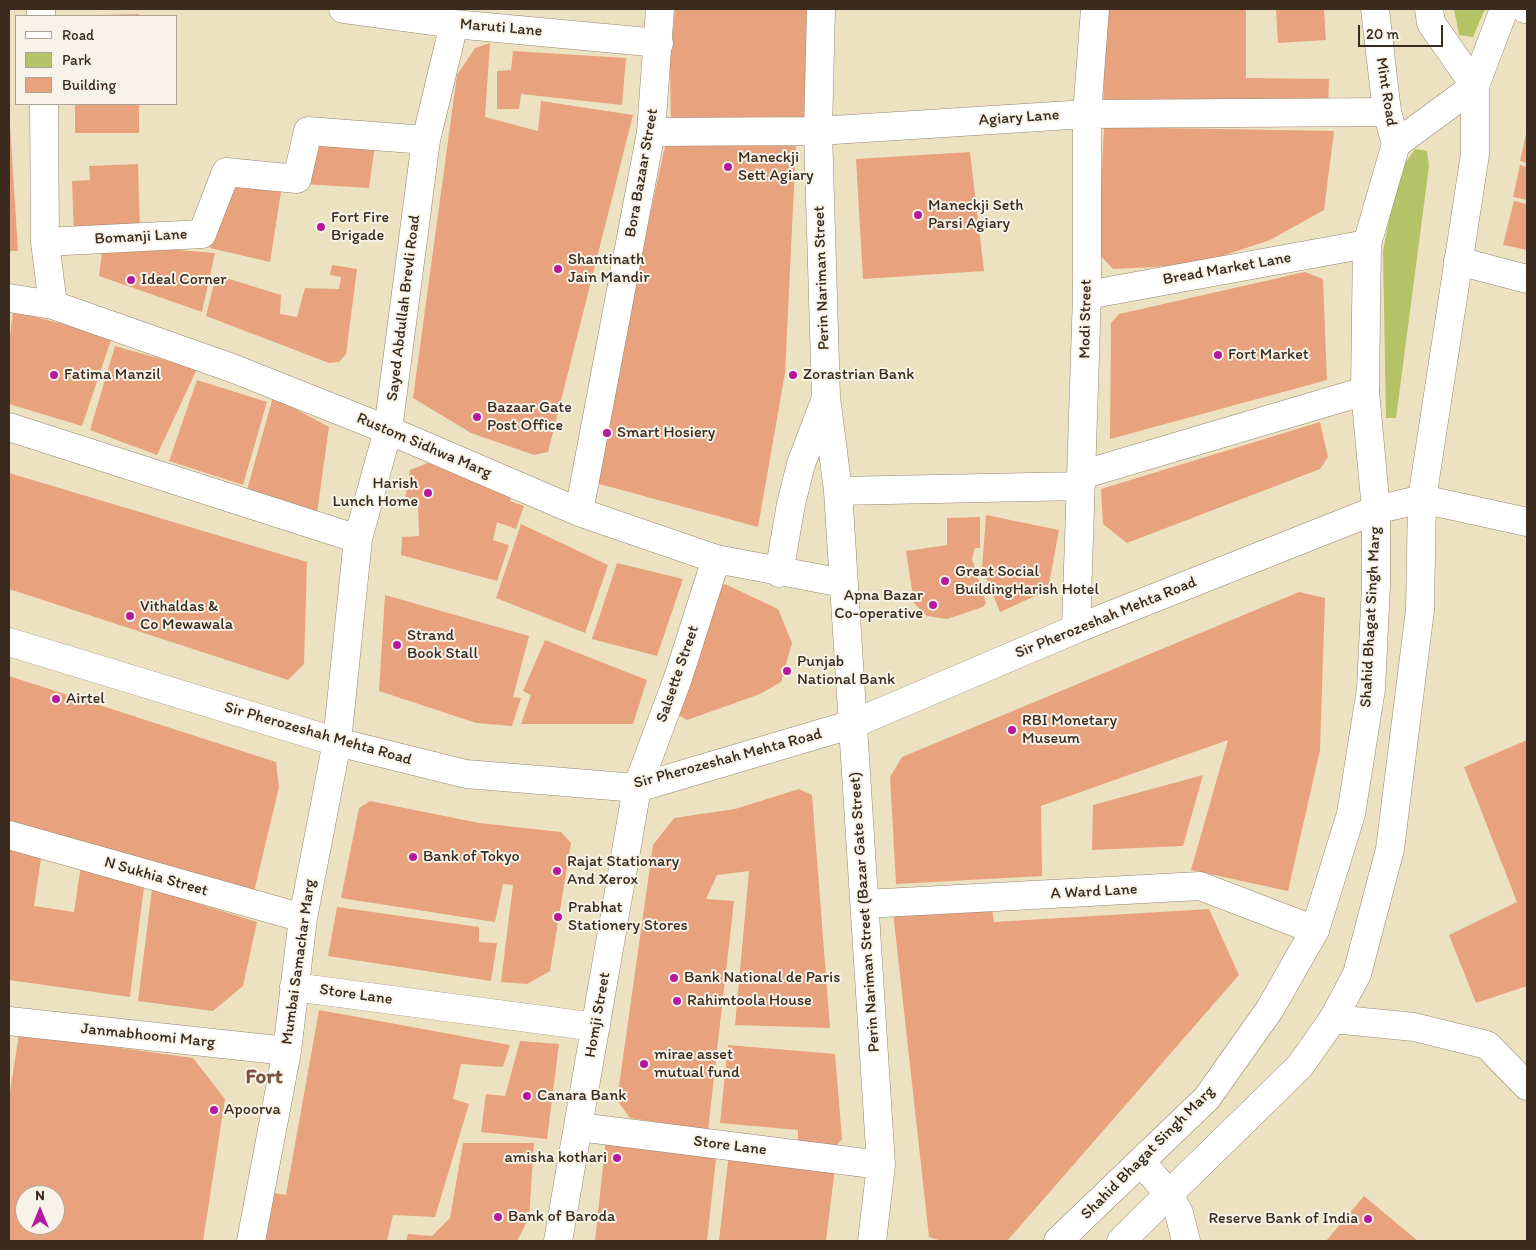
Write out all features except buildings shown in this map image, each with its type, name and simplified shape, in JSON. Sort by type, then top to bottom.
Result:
[{"type":"street","name":"Maruti Lane","points":[[343,9],[454,24],[659,43]]},
{"type":"street","name":"Bora Bazaar Street","points":[[579,512],[651,132],[660,9]]},
{"type":"street","name":"Perin Nariman Street","points":[[821,9],[818,131],[826,397],[838,491],[843,582]]},
{"type":"street","name":"Modi Street","points":[[1076,629],[1086,295],[1088,114],[1095,9]]},
{"type":"street","name":"Mint Road","points":[[1375,9],[1387,112],[1396,144]]},
{"type":"street","points":[[1429,9],[1431,23],[1474,86]]},
{"type":"street","points":[[1121,1241],[1300,1066],[1333,1020],[1357,974],[1390,848],[1420,610],[1422,499],[1475,154],[1474,86],[1504,9]]},
{"type":"street","name":"Sayed Abdullah Brevli Road","points":[[337,742],[358,539],[388,430],[426,140],[454,24]]},
{"type":"street","points":[[1396,144],[1474,86]]},
{"type":"street","points":[[44,105],[45,242],[53,305]]},
{"type":"street","name":"Agiary Lane","points":[[651,132],[818,131],[1088,114],[1387,112]]},
{"type":"street","name":"Bomanji Lane","points":[[45,242],[202,234],[226,172],[297,179],[308,131],[426,140]]},
{"type":"street","name":"Shahid Bhagat Singh Marg","points":[[1058,1241],[1207,1098],[1270,1009],[1315,930],[1351,814],[1371,689],[1376,586],[1376,510],[1365,391],[1367,244],[1396,144]]},
{"type":"street","name":"Bread Market Lane","points":[[1086,295],[1367,244]]},
{"type":"street","points":[[1458,262],[1527,279]]},
{"type":"street","name":"Rustom Sidhwa Marg","points":[[9,298],[53,305],[232,368],[388,430],[579,512],[716,560],[779,573],[843,582]]},
{"type":"street","points":[[838,491],[1081,481],[1365,391]]},
{"type":"street","name":"Perin Nariman Street","points":[[779,573],[791,504],[801,464],[826,397]]},
{"type":"street","points":[[9,427],[358,539]]},
{"type":"street","points":[[1422,499],[1527,522]]},
{"type":"street","name":"Sir Pherozeshah Mehta Road","points":[[9,642],[337,742],[466,774],[637,788],[853,724],[1076,629],[1376,510],[1422,499]]},
{"type":"street","name":"Salsette Street","points":[[637,788],[678,678],[716,560]]},
{"type":"street","name":"Perin Nariman Street (Bazar Gate Street)","points":[[843,582],[881,1165],[872,1241]]},
{"type":"street","name":"Mumbai Samachar Marg","points":[[251,1241],[287,1050],[303,918],[337,742]]},
{"type":"street","name":"Homji Street","points":[[558,1241],[637,788]]},
{"type":"street","name":"N Sukhia Street","points":[[9,835],[303,918]]},
{"type":"street","name":"A Ward Lane","points":[[865,904],[1200,886],[1315,930]]},
{"type":"street","name":"Store Lane","points":[[294,987],[596,1028]]},
{"type":"street","points":[[1333,1020],[1414,1026],[1487,1045],[1527,1086]]},
{"type":"street","name":"Janmabhoomi Marg","points":[[9,1021],[287,1050]]},
{"type":"street","name":"Store Lane","points":[[579,1127],[881,1165]]},
{"type":"street","points":[[1141,1162],[1169,1194],[1179,1213],[1186,1241]]},
{"type":"green space","points":[[1454,9],[1485,9],[1473,37],[1459,35]]},
{"type":"green space","points":[[1415,149],[1427,151],[1429,166],[1396,418],[1386,418],[1383,251],[1398,173]]},
{"type":"place","name":"Maneckji Sett Agiary","points":[[728,167]]},
{"type":"place","name":"Maneckji Seth Parsi Agiary","points":[[918,215]]},
{"type":"place","name":"Fort Fire Brigade","points":[[321,227]]},
{"type":"place","name":"Shantinath Jain Mandir","points":[[558,269]]},
{"type":"place","name":"Ideal Corner","points":[[131,280]]},
{"type":"place","name":"Fort Market","points":[[1218,355]]},
{"type":"place","name":"Fatima Manzil","points":[[54,375]]},
{"type":"place","name":"Zorastrian Bank","points":[[793,375]]},
{"type":"place","name":"Bazaar Gate Post Office","points":[[477,417]]},
{"type":"place","name":"Smart Hosiery","points":[[607,433]]},
{"type":"place","name":"Harish Lunch Home","points":[[428,493]]},
{"type":"place","name":"Great Social BuildingHarish Hotel","points":[[945,581]]},
{"type":"place","name":"Apna Bazar Co-operative","points":[[933,605]]},
{"type":"place","name":"Vithaldas & Co Mewawala","points":[[130,616]]},
{"type":"place","name":"Strand Book Stall","points":[[397,645]]},
{"type":"place","name":"Punjab National Bank","points":[[787,671]]},
{"type":"place","name":"Airtel","points":[[56,699]]},
{"type":"place","name":"RBI Monetary Museum","points":[[1012,730]]},
{"type":"place","name":"Bank of Tokyo","points":[[413,857]]},
{"type":"place","name":"Rajat Stationary And Xerox","points":[[557,871]]},
{"type":"place","name":"Prabhat Stationery Stores","points":[[558,917]]},
{"type":"place","name":"Bank National de Paris","points":[[674,978]]},
{"type":"place","name":"Rahimtoola House","points":[[677,1001]]},
{"type":"place","name":"mirae asset mutual fund","points":[[644,1064]]},
{"type":"place","name":"Canara Bank","points":[[527,1096]]},
{"type":"place","name":"Apoorva","points":[[214,1110]]},
{"type":"place","name":"amisha kothari","points":[[617,1158]]},
{"type":"place","name":"Bank of Baroda","points":[[498,1217]]},
{"type":"place","name":"Reserve Bank of India","points":[[1368,1219]]},
{"type":"district","name":"Fort","points":[[264,1078]]}]
